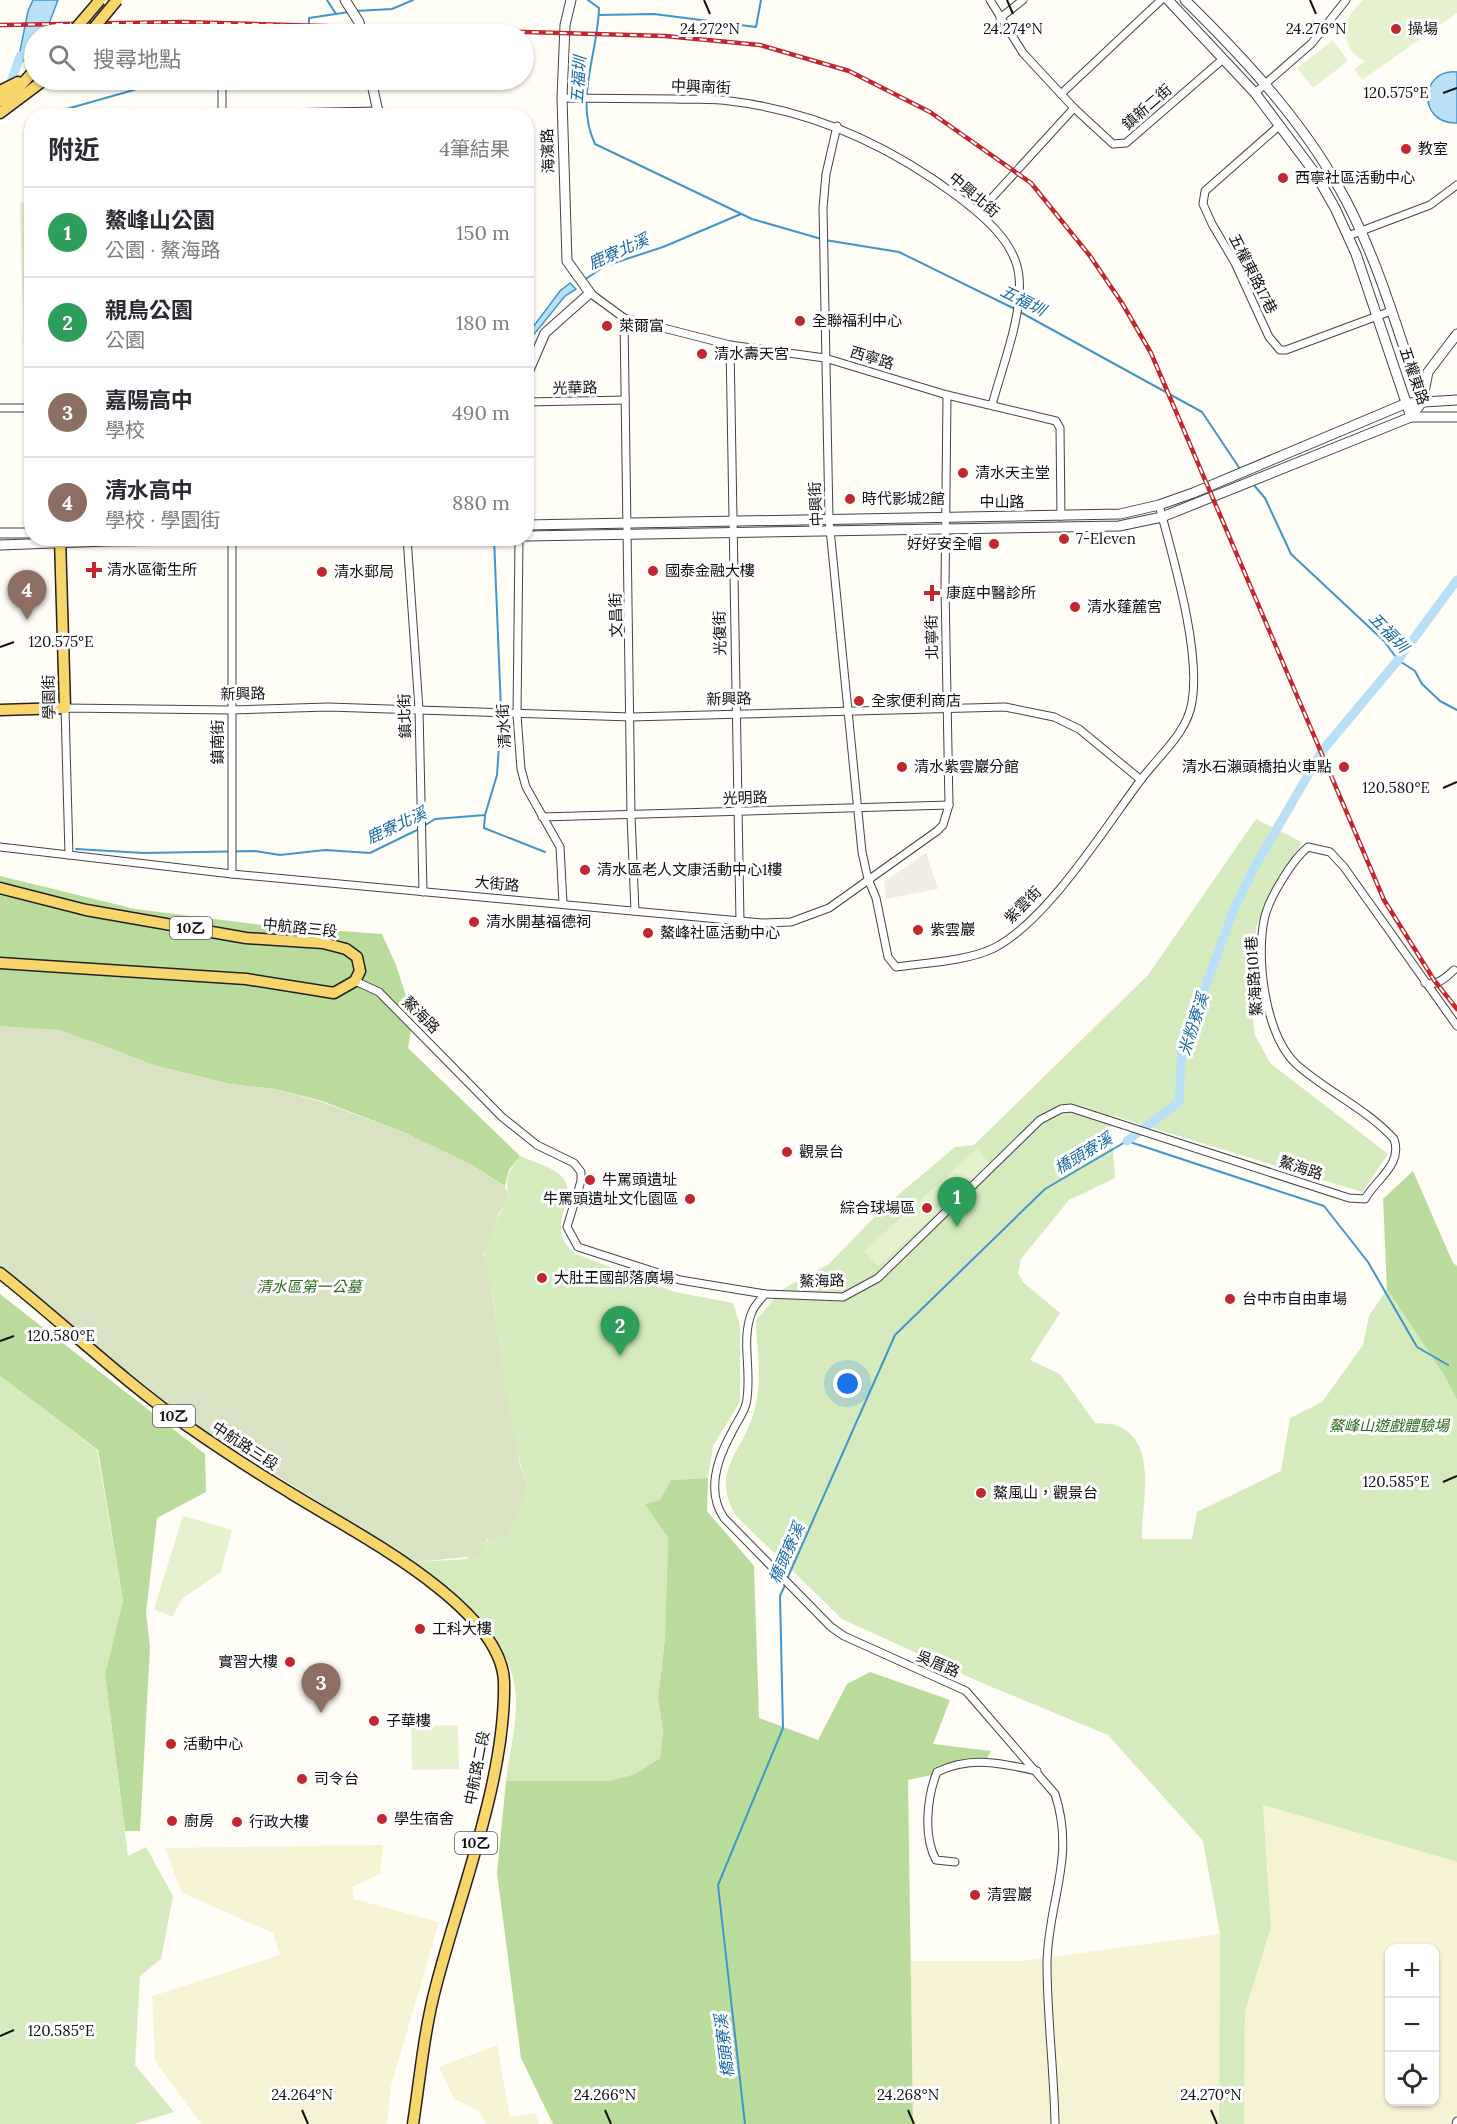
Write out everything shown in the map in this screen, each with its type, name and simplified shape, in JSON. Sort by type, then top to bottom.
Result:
[{"type":"main road","points":[[79,24],[100,0]]},
{"type":"main road","points":[[97,24],[117,0]]},
{"type":"main road","points":[[0,91],[24,78]]},
{"type":"main road","points":[[0,100],[24,80]]},
{"type":"main road","points":[[0,114],[32,90]]},
{"type":"main road","points":[[0,120],[24,96]]},
{"type":"main road","name":"學園街","points":[[60,546],[65,708]]},
{"type":"main road","name":"新興路","points":[[0,710],[65,708]]},
{"type":"main road","name":"中航路三段","points":[[0,888],[86,909],[246,938],[323,943],[346,949],[357,957],[360,971],[356,981]]},
{"type":"main road","points":[[0,963],[246,979],[334,993],[356,981]]},
{"type":"main road","name":"中航路三段","points":[[0,1273],[185,1424],[289,1492],[400,1560]]},
{"type":"main road","name":"中航路二段","points":[[400,1560],[433,1584],[476,1624],[494,1647],[501,1662],[504,1681],[500,1739],[492,1783],[435,1989],[413,2124]]},
{"type":"street","points":[[345,0],[359,24]]},
{"type":"street","name":"海濱路","points":[[570,0],[565,25],[562,98],[567,261],[591,293]]},
{"type":"street","name":"鎮新二街","points":[[990,0],[1023,53],[1105,140],[1119,146],[1126,143],[1223,59]]},
{"type":"street","points":[[1000,18],[1023,0]]},
{"type":"street","points":[[1061,94],[1161,0]]},
{"type":"street","name":"五權東路","points":[[1167,0],[1256,93],[1315,173],[1348,236],[1411,417]]},
{"type":"street","name":"五權東路","points":[[1185,0],[1264,85],[1317,152],[1361,231],[1422,402],[1411,417]]},
{"type":"street","points":[[1256,93],[1312,43],[1346,0]]},
{"type":"street","points":[[222,90],[222,108]]},
{"type":"street","points":[[373,90],[378,108]]},
{"type":"street","name":"中興南街","points":[[562,98],[727,100],[769,106],[837,126]]},
{"type":"street","points":[[979,213],[1074,108]]},
{"type":"street","name":"五權東路17巷","points":[[1280,125],[1205,191],[1203,204],[1235,263],[1269,336],[1280,350],[1322,339],[1391,311]]},
{"type":"street","name":"中興北街","points":[[837,126],[888,151],[931,177],[979,213],[1012,249],[1019,275],[1020,302],[992,405]]},
{"type":"street","name":"中興街","points":[[837,126],[826,174],[823,208],[829,519],[862,852],[868,879]]},
{"type":"street","points":[[1348,236],[1430,205],[1457,185]]},
{"type":"street","points":[[534,358],[545,333],[591,293]]},
{"type":"street","name":"西寧路","points":[[591,293],[624,318],[730,345],[825,358],[947,395],[1056,421],[1062,470],[1061,516]]},
{"type":"street","name":"文昌街","points":[[624,318],[631,816],[635,911]]},
{"type":"street","points":[[1422,402],[1428,372],[1457,334]]},
{"type":"street","name":"光復街","points":[[730,345],[740,921]]},
{"type":"street","name":"北寧街","points":[[947,395],[945,529],[948,806]]},
{"type":"street","name":"光華路","points":[[534,402],[625,400]]},
{"type":"street","name":"中山路","points":[[534,525],[1120,514],[1159,505],[1407,403],[1457,400]]},
{"type":"street","points":[[0,408],[24,408]]},
{"type":"street","name":"中山路","points":[[534,536],[1119,526],[1162,517],[1411,417],[1457,417]]},
{"type":"street","points":[[1141,780],[1179,734],[1192,704],[1195,673],[1190,635],[1159,505]]},
{"type":"street","points":[[0,533],[24,533]]},
{"type":"street","points":[[0,545],[24,543]]},
{"type":"street","name":"鎮南街","points":[[232,546],[232,874]]},
{"type":"street","name":"鎮北街","points":[[409,546],[419,709],[423,892]]},
{"type":"street","name":"清水街","points":[[519,546],[518,715],[521,769],[526,786],[561,852],[563,903]]},
{"type":"street","name":"新興路","points":[[65,708],[231,710],[328,707],[630,717],[903,712],[947,708],[1005,707],[1053,717],[1079,729],[1141,780]]},
{"type":"street","name":"學園街","points":[[65,708],[69,855]]},
{"type":"street","name":"紫雲街","points":[[868,879],[876,898],[888,957],[896,967],[942,960],[993,948],[1022,929],[1067,879],[1141,780]]},
{"type":"street","name":"光明路","points":[[542,817],[948,806]]},
{"type":"street","name":"大街路","points":[[0,847],[232,874],[777,923],[803,920],[829,908],[937,831],[943,825],[948,806]]},
{"type":"street","name":"鰲海路101巷","points":[[1365,1199],[1393,1164],[1397,1147],[1394,1139],[1296,1064],[1276,1036],[1267,1004],[1262,940],[1265,915],[1300,853],[1312,847],[1330,852],[1344,867],[1425,983]]},
{"type":"street","points":[[1425,983],[1433,984],[1447,978],[1454,970]]},
{"type":"street","name":"鰲海路","points":[[356,981],[379,992],[502,1117],[537,1145],[574,1163],[581,1172],[581,1181],[567,1227],[578,1247],[680,1280],[765,1293],[843,1297],[854,1293],[878,1278],[1040,1120],[1061,1109],[1071,1108],[1349,1198],[1365,1199]]},
{"type":"street","points":[[1425,983],[1457,1026]]},
{"type":"street","name":"吳厝路","points":[[765,1293],[752,1311],[749,1321],[749,1381],[746,1406],[723,1447],[715,1477],[716,1507],[724,1518],[831,1627],[857,1643],[966,1691],[1055,1794],[1062,1815],[1064,1856],[1047,1964],[1055,2124]]},
{"type":"street","points":[[955,1862],[936,1860],[929,1848],[931,1788],[937,1772],[951,1765],[975,1761],[1000,1763],[1037,1771]]},
{"type":"shaded area","points":[[926,853],[938,889],[886,899],[884,882]]},
{"type":"shaded area","points":[[1263,1805],[1457,1862],[1457,2124],[1244,2124],[1245,2012],[1271,1927]]},
{"type":"shaded area","points":[[383,1845],[380,1874],[352,1887],[354,1899],[439,1922],[391,2086],[387,2124],[201,2124],[155,2061],[152,1996],[280,1955],[273,1933],[182,1893],[165,1848]]},
{"type":"shaded area","points":[[1220,1934],[1219,2124],[913,2124],[910,1961],[1022,1961]]},
{"type":"shaded area","points":[[497,2045],[510,2117],[535,2113],[539,2124],[486,2124],[478,2110],[454,2099],[439,2067]]},
{"type":"green space","points":[[1364,0],[1457,0],[1457,13],[1362,80],[1354,69],[1365,61],[1350,48],[1345,32],[1351,15]]},
{"type":"green space","points":[[1333,40],[1348,61],[1313,88],[1297,68]]},
{"type":"green space","points":[[20,203],[24,203],[24,349]]},
{"type":"green space","name":"鰲峰山遊戲體驗場","points":[[1256,819],[1302,842],[1256,927],[1251,1006],[1255,1035],[1270,1063],[1388,1154],[1362,1192],[1110,1115],[1115,1178],[1069,1200],[1021,1259],[1018,1273],[1023,1282],[1060,1313],[1030,1360],[1060,1374],[1095,1423],[1118,1426],[1131,1434],[1139,1446],[1145,1476],[1142,1539],[1192,1539],[1197,1512],[1281,1471],[1290,1418],[1322,1402],[1363,1345],[1369,1316],[1387,1289],[1444,1375],[1457,1400],[1457,1862],[1263,1805],[1271,1927],[1245,2012],[1244,2124],[1219,2124],[1220,1934],[1203,1841],[1108,1735],[982,1683],[842,1619],[736,1516],[728,1500],[726,1485],[727,1472],[750,1423],[757,1397],[756,1320],[783,1289],[829,1264],[885,1206],[955,1147],[974,1145],[1148,975]]},
{"type":"green space","points":[[0,876],[135,909],[263,925],[382,934],[396,965],[413,1018],[408,1048],[520,1156],[509,1170],[505,1186],[473,1166],[403,1132],[322,1101],[275,1089],[230,1084],[156,1066],[93,1042],[29,1029],[0,1026]]},
{"type":"green space","name":"清水區第一公墓","points":[[0,1026],[61,1030],[156,1066],[230,1084],[275,1089],[322,1102],[403,1132],[473,1166],[505,1186],[509,1198],[498,1215],[483,1255],[490,1278],[505,1386],[520,1465],[528,1486],[508,1537],[487,1539],[478,1556],[415,1562],[154,1399],[0,1274]]},
{"type":"green space","name":"綜合球場區","points":[[977,1149],[991,1165],[878,1266],[864,1251]]},
{"type":"green space","points":[[520,1156],[559,1174],[566,1182],[567,1191],[561,1233],[566,1244],[576,1254],[675,1292],[733,1303],[740,1325],[740,1402],[713,1446],[708,1478],[672,1480],[660,1501],[646,1504],[668,1538],[665,1639],[658,1697],[663,1732],[660,1758],[635,1774],[609,1781],[506,1781],[516,1708],[513,1676],[494,1639],[480,1622],[415,1562],[466,1559],[482,1547],[528,1486],[509,1415],[492,1292],[484,1256],[491,1231],[509,1198],[508,1176]]},
{"type":"green space","points":[[1413,1171],[1453,1263],[1457,1266],[1457,1400],[1444,1375],[1387,1289],[1383,1199]]},
{"type":"green space","points":[[0,1294],[205,1454],[206,1492],[157,1518],[146,1613],[150,1647],[140,1831],[125,1831],[105,1675],[123,1601],[98,1450],[0,1376]]},
{"type":"green space","points":[[0,1376],[97,1450],[123,1601],[105,1676],[128,1856],[146,1847],[173,1896],[161,1959],[140,1976],[135,2065],[174,2112],[134,2124],[0,2124]]},
{"type":"green space","points":[[708,1478],[707,1511],[754,1566],[759,1718],[818,1740],[847,1684],[870,1672],[950,1700],[933,1744],[991,1751],[984,1764],[908,1780],[913,2124],[553,2124],[521,2058],[497,1873],[506,1781],[609,1781],[635,1774],[660,1758],[663,1732],[658,1697],[665,1639],[668,1538],[645,1504],[660,1500],[671,1480]]},
{"type":"green space","points":[[183,1516],[232,1530],[221,1572],[183,1598],[172,1617],[154,1609]]},
{"type":"green space","points":[[458,1725],[459,1769],[412,1770],[411,1726]]},
{"type":"water","points":[[33,0],[58,0],[49,24],[25,24]]},
{"type":"water","points":[[24,31],[24,60],[17,66]]},
{"type":"water","points":[[1457,72],[1457,123],[1444,121],[1434,115],[1429,106],[1428,96],[1430,87],[1436,78],[1445,73]]},
{"type":"water","points":[[570,283],[576,289],[565,296],[534,334],[534,326],[560,291]]},
{"type":"waterway","points":[[327,0],[336,14]]},
{"type":"waterway","name":"五福圳","points":[[355,11],[392,9],[413,0]]},
{"type":"waterway","name":"五福圳","points":[[588,0],[599,8],[587,94],[589,127],[595,144],[752,219],[825,240],[899,252],[1015,309]]},
{"type":"waterway","points":[[599,15],[654,14],[756,27],[761,0]]},
{"type":"waterway","name":"五福圳","points":[[309,24],[309,18],[349,12]]},
{"type":"waterway","points":[[9,88],[20,56]]},
{"type":"waterway","name":"五福圳","points":[[70,108],[134,90]]},
{"type":"waterway","name":"鹿寮北溪","points":[[584,280],[605,266],[663,247],[741,214]]},
{"type":"waterway","name":"五福圳","points":[[1020,312],[1202,412],[1240,469]]},
{"type":"waterway","name":"五福圳","points":[[1253,484],[1265,498],[1291,554],[1384,641],[1398,660],[1415,671],[1422,684],[1440,701],[1457,710]]},
{"type":"waterway","name":"鹿寮北溪","points":[[494,546],[501,710]]},
{"type":"waterway","name":"米粉寮溪","points":[[1127,1141],[1179,1102],[1182,1050],[1234,909],[1254,868],[1322,751],[1398,660],[1457,580]]},
{"type":"waterway","name":"鹿寮北溪","points":[[424,826],[435,819],[485,815],[497,775],[501,715]]},
{"type":"waterway","points":[[485,816],[484,828],[545,852]]},
{"type":"waterway","name":"鹿寮北溪","points":[[76,849],[144,853],[255,851],[280,855],[325,850],[370,853],[419,829]]},
{"type":"waterway","name":"橋頭寮溪","points":[[787,1579],[895,1335],[1045,1189],[1127,1141],[1324,1206],[1368,1262],[1417,1347],[1448,1365]]},
{"type":"waterway","name":"橋頭寮溪","points":[[745,2124],[718,1885],[783,1728],[780,1596],[785,1585]]},
{"type":"railway","points":[[61,24],[183,22],[252,24]]},
{"type":"railway","points":[[0,25],[24,25]]},
{"type":"railway","points":[[534,32],[665,36],[760,45],[849,71],[930,112],[1031,183],[1090,256],[1122,303],[1151,353],[1384,900],[1434,980],[1457,1009]]},
{"type":"place","name":"操場","points":[[1396,29]]},
{"type":"place","name":"教室","points":[[1406,149]]},
{"type":"place","name":"西寧社區活動中心","points":[[1283,178]]},
{"type":"place","name":"全聯福利中心","points":[[800,321]]},
{"type":"place","name":"萊爾富","points":[[607,326]]},
{"type":"place","name":"清水壽天宮","points":[[702,354]]},
{"type":"place","name":"清水天主堂","points":[[963,473]]},
{"type":"place","name":"時代影城2館","points":[[850,499]]},
{"type":"place","name":"7-Eleven","points":[[1064,539]]},
{"type":"place","name":"好好安全帽","points":[[994,544]]},
{"type":"place","name":"清水區衛生所","points":[[94,570]]},
{"type":"place","name":"國泰金融大樓","points":[[653,571]]},
{"type":"place","name":"清水郵局","points":[[322,572]]},
{"type":"place","name":"康庭中醫診所","points":[[932,593]]},
{"type":"place","name":"清水蓬麓宮","points":[[1075,607]]},
{"type":"place","name":"清水高中","points":[[27,620]]},
{"type":"place","name":"全家便利商店","points":[[859,701]]},
{"type":"place","name":"清水紫雲巖分館","points":[[902,767]]},
{"type":"place","name":"清水石瀨頭橋拍火車點","points":[[1344,767]]},
{"type":"place","name":"清水區老人文康活動中心1樓","points":[[585,870]]},
{"type":"place","name":"清水開基福德祠","points":[[474,922]]},
{"type":"place","name":"紫雲巖","points":[[918,930]]},
{"type":"place","name":"鰲峰社區活動中心","points":[[648,933]]},
{"type":"place","name":"觀景台","points":[[787,1152]]},
{"type":"place","name":"牛罵頭遺址","points":[[590,1180]]},
{"type":"place","name":"牛罵頭遺址文化園區","points":[[690,1199]]},
{"type":"place","name":"綜合球場區","points":[[927,1208]]},
{"type":"place","name":"鰲峰山公園","points":[[957,1227]]},
{"type":"place","name":"大肚王國部落廣場","points":[[542,1278]]},
{"type":"place","name":"台中市自由車場","points":[[1230,1299]]},
{"type":"place","name":"親鳥公園","points":[[620,1356]]},
{"type":"place","name":"鰲風山，觀景台","points":[[981,1493]]},
{"type":"place","name":"工科大樓","points":[[420,1629]]},
{"type":"place","name":"實習大樓","points":[[290,1662]]},
{"type":"place","name":"嘉陽高中","points":[[321,1713]]},
{"type":"place","name":"子華樓","points":[[374,1721]]},
{"type":"place","name":"活動中心","points":[[171,1744]]},
{"type":"place","name":"司令台","points":[[302,1779]]},
{"type":"place","name":"學生宿舍","points":[[382,1819]]},
{"type":"place","name":"廚房","points":[[172,1821]]},
{"type":"place","name":"行政大樓","points":[[237,1822]]},
{"type":"place","name":"清雲巖","points":[[975,1895]]}]
